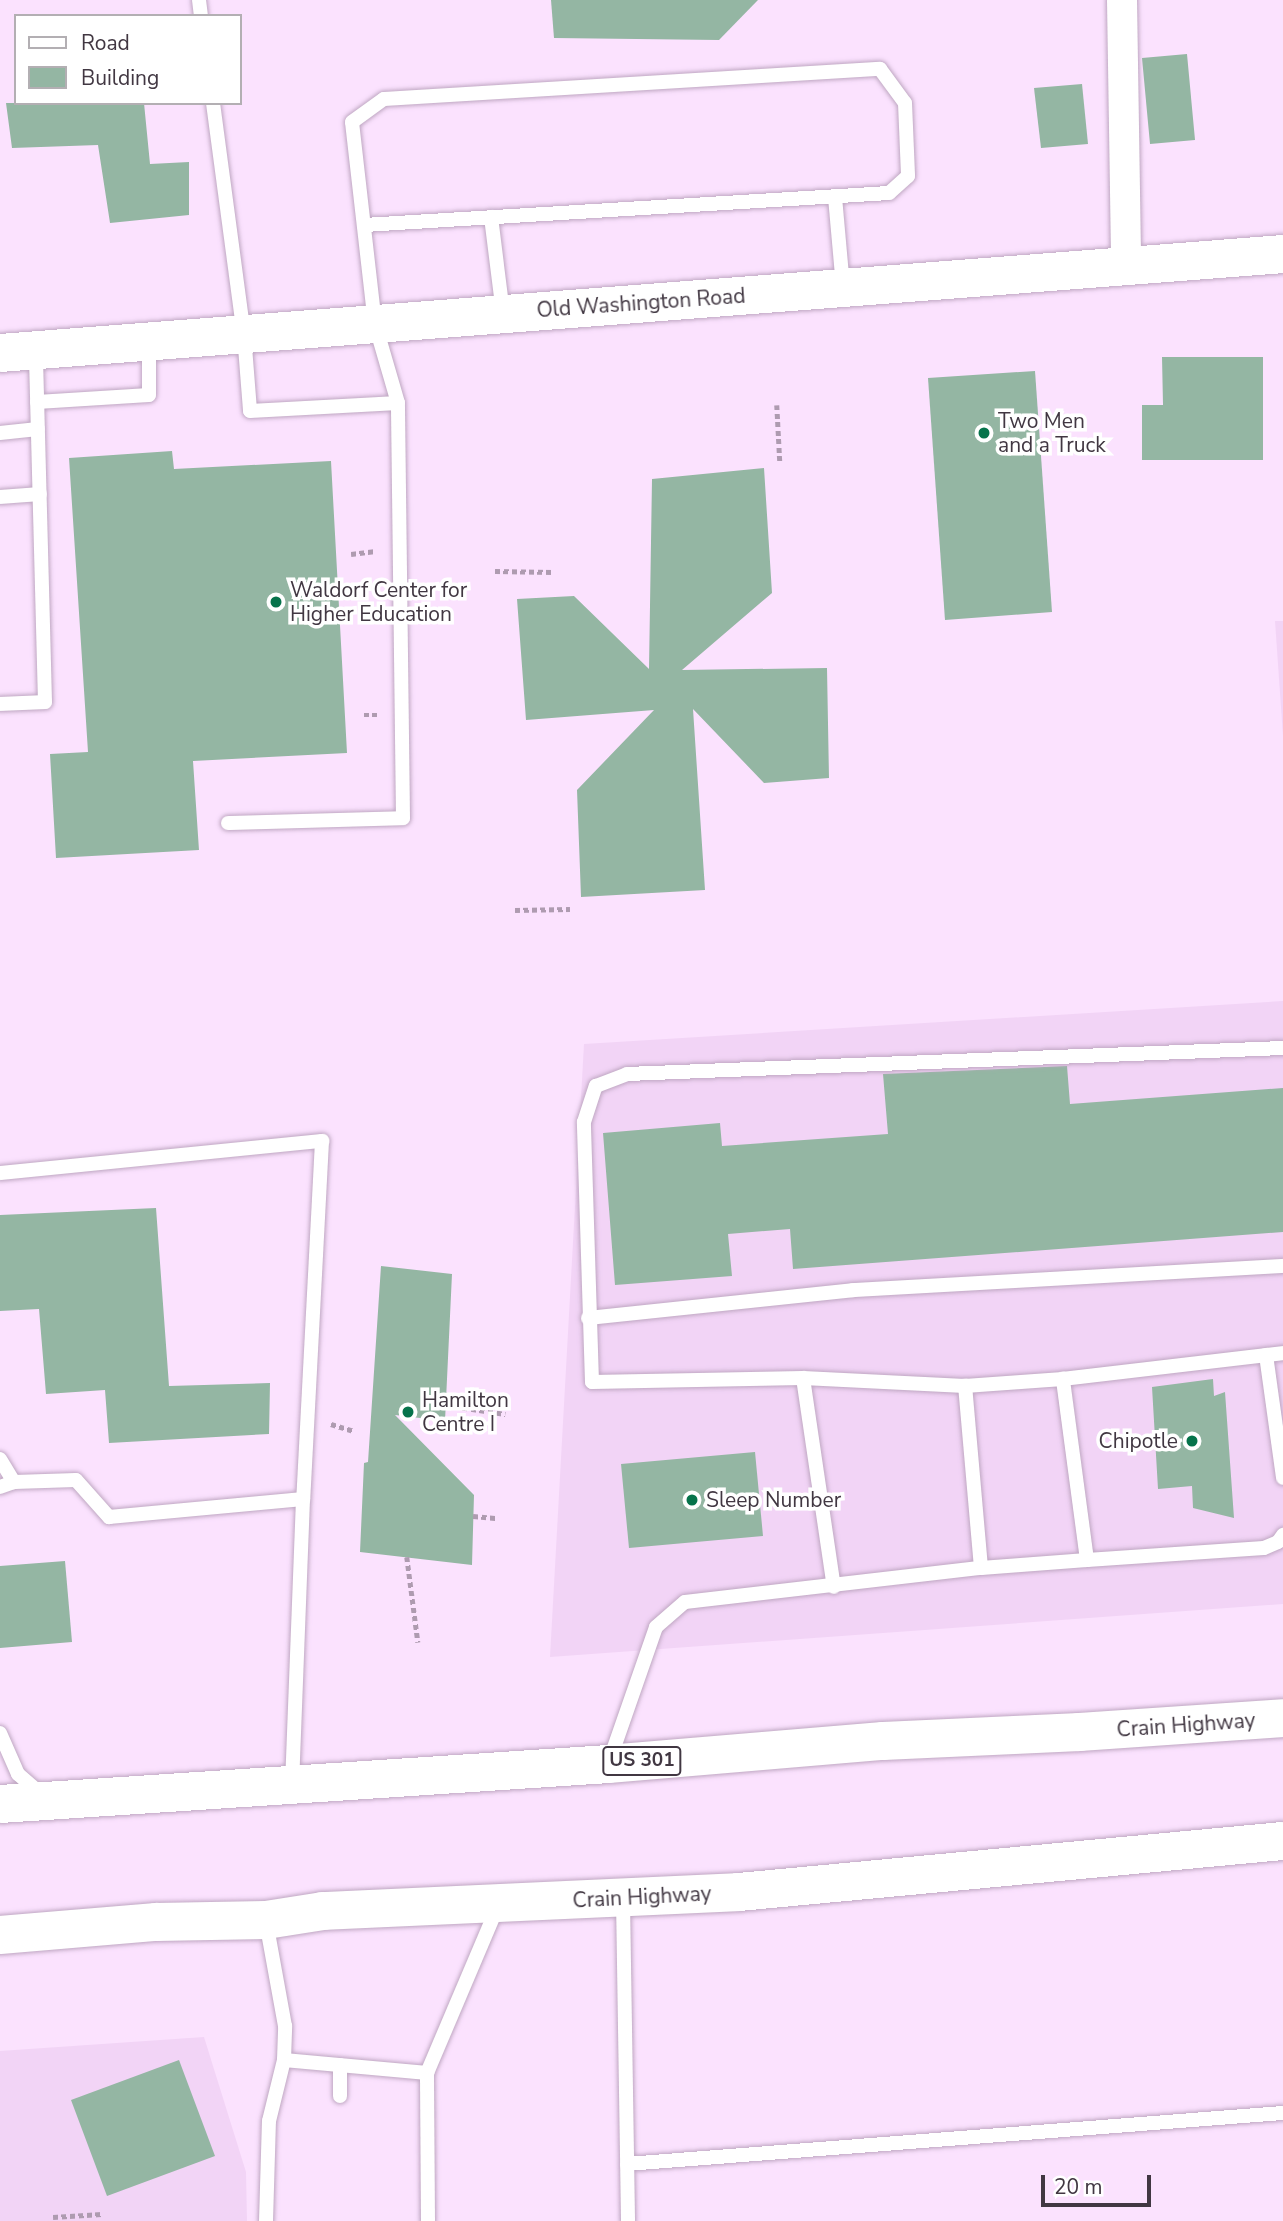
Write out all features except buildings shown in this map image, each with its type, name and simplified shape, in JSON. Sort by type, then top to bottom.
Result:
[{"type":"main road","name":"Old Washington Road","points":[[18,352],[1283,254]]},
{"type":"main road","name":"Crain Highway","points":[[0,1804],[608,1764],[883,1741],[1080,1732],[1283,1718]]},
{"type":"main road","name":"Crain Highway","points":[[0,1938],[156,1922],[266,1920],[323,1912],[739,1892],[1283,1841]]},
{"type":"street","points":[[1122,0],[1126,266]]},
{"type":"lane","points":[[228,823],[403,818],[398,404],[375,324],[352,122],[384,99],[880,69],[905,103],[908,176],[889,193],[364,225]]},
{"type":"lane","points":[[213,105],[244,334],[250,411],[398,404]]},
{"type":"lane","points":[[835,197],[843,288]]},
{"type":"lane","points":[[491,217],[503,314]]},
{"type":"lane","points":[[37,402],[149,396],[149,342]]},
{"type":"lane","points":[[0,704],[44,702],[37,402],[18,352]]},
{"type":"lane","points":[[0,433],[38,429]]},
{"type":"lane","points":[[0,497],[40,494]]},
{"type":"lane","points":[[1283,1048],[627,1074],[596,1086],[584,1122],[592,1382],[803,1378],[965,1386],[1063,1379],[1283,1353]]},
{"type":"lane","points":[[0,1173],[322,1141],[303,1499],[292,1785]]},
{"type":"lane","points":[[588,1318],[853,1290],[1283,1266]]},
{"type":"lane","points":[[1266,1355],[1283,1478]]},
{"type":"lane","points":[[803,1378],[834,1587]]},
{"type":"lane","points":[[1063,1379],[1087,1560]]},
{"type":"lane","points":[[965,1386],[981,1568]]},
{"type":"lane","points":[[0,1459],[7,1484],[76,1480],[109,1517],[303,1499]]},
{"type":"lane","points":[[608,1764],[656,1627],[685,1602],[834,1587],[981,1568],[1264,1548],[1278,1542],[1283,1535]]},
{"type":"lane","points":[[0,1733],[18,1774],[49,1801]]},
{"type":"lane","points":[[623,1898],[628,2221]]},
{"type":"lane","points":[[428,2221],[427,2073],[498,1903]]},
{"type":"lane","points":[[266,1920],[285,2026],[284,2060],[270,2121],[266,2221]]},
{"type":"lane","points":[[284,2060],[427,2073]]},
{"type":"lane","points":[[340,2065],[340,2096]]},
{"type":"lane","points":[[627,2164],[1283,2113]]},
{"type":"path","points":[[777,405],[780,461]]},
{"type":"path","points":[[495,571],[553,572]]},
{"type":"path","points":[[515,910],[570,909]]},
{"type":"path","points":[[446,1405],[505,1414]]},
{"type":"path","points":[[331,1424],[354,1431]]},
{"type":"path","points":[[473,1516],[498,1518]]},
{"type":"path","points":[[407,1557],[418,1642]]},
{"type":"path","points":[[53,2217],[102,2214]]},
{"type":"shaded area","points":[[1275,621],[1283,621],[1283,736]]},
{"type":"shaded area","points":[[1283,1001],[1283,1604],[550,1657],[584,1044]]},
{"type":"shaded area","points":[[204,2037],[246,2172],[247,2221],[0,2221],[0,2051]]},
{"type":"place","name":"Two Men and a Truck","points":[[984,433]]},
{"type":"place","name":"Waldorf Center for Higher Education","points":[[276,602]]},
{"type":"place","name":"Hamilton Centre I","points":[[408,1412]]},
{"type":"place","name":"Chipotle","points":[[1192,1441]]},
{"type":"place","name":"Sleep Number","points":[[692,1500]]}]
